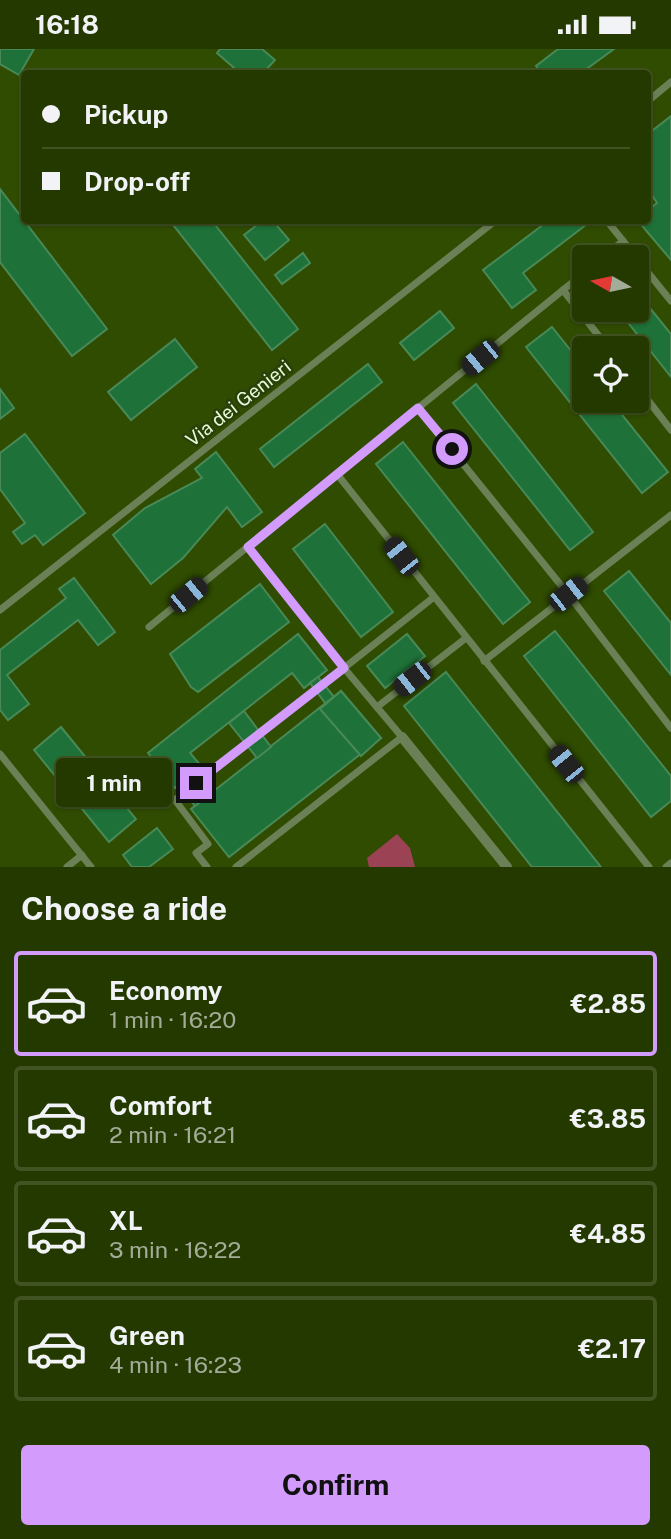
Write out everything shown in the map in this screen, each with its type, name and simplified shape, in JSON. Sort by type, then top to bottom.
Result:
[{"type":"street","points":[[402,737],[507,867]]},
{"type":"lane","points":[[651,99],[671,82]]},
{"type":"lane","name":"Via dei Genieri","points":[[0,610],[491,224]]},
{"type":"lane","points":[[609,224],[626,245]]},
{"type":"lane","points":[[618,245],[623,241]]},
{"type":"lane","points":[[649,274],[671,301]]},
{"type":"lane","points":[[149,627],[572,283]]},
{"type":"lane","points":[[563,290],[599,336]]},
{"type":"lane","points":[[649,402],[671,430]]},
{"type":"lane","points":[[418,408],[568,594],[671,728]]},
{"type":"lane","points":[[337,474],[649,867]]},
{"type":"lane","points":[[484,661],[671,515]]},
{"type":"lane","points":[[236,867],[402,737],[248,547]]},
{"type":"lane","points":[[207,867],[196,853],[208,844],[175,800],[433,597]]},
{"type":"lane","points":[[377,707],[466,638]]},
{"type":"lane","points":[[0,754],[91,867]]},
{"type":"lane","points":[[67,867],[82,855]]},
{"type":"lane","points":[[666,867],[671,863]]},
{"type":"shaded area","points":[[397,834],[410,848],[415,867],[369,867],[367,858]]},
{"type":"building","points":[[0,49],[34,49],[19,75],[0,64]]},
{"type":"building","points":[[220,49],[262,49],[275,60],[266,70],[237,70],[217,53]]},
{"type":"building","points":[[558,49],[614,49],[585,70],[539,70],[536,66]]},
{"type":"building","points":[[671,116],[671,260],[641,224],[651,224],[651,208],[657,203],[651,194],[651,132]]},
{"type":"building","points":[[0,189],[21,216],[21,224],[27,224],[107,329],[72,356],[0,262]]},
{"type":"building","points":[[172,224],[214,224],[298,329],[272,350]]},
{"type":"building","points":[[258,224],[276,224],[289,240],[265,260],[244,235]]},
{"type":"building","points":[[544,224],[587,224],[523,273],[536,290],[512,308],[483,270]]},
{"type":"building","points":[[303,253],[310,263],[282,284],[275,275]]},
{"type":"building","points":[[649,307],[671,334],[671,377],[649,349],[649,336],[639,336],[627,322],[649,322]]},
{"type":"building","points":[[440,311],[454,328],[414,360],[400,343]]},
{"type":"building","points":[[552,327],[572,352],[572,405],[526,347]]},
{"type":"building","points":[[175,339],[197,367],[131,420],[108,392]]},
{"type":"building","points":[[368,364],[382,382],[274,467],[260,449]]},
{"type":"building","points":[[476,384],[593,532],[570,550],[453,403]]},
{"type":"building","points":[[0,389],[14,408],[0,419]]},
{"type":"building","points":[[578,413],[621,413],[668,472],[642,493]]},
{"type":"building","points":[[25,434],[85,513],[43,545],[35,535],[22,544],[13,532],[25,523],[0,489],[0,453]]},
{"type":"building","points":[[403,442],[530,602],[503,624],[376,464]]},
{"type":"building","points":[[216,452],[262,512],[242,527],[227,507],[183,558],[151,584],[113,535],[145,508],[202,478],[195,469]]},
{"type":"building","points":[[325,524],[393,612],[361,637],[293,549]]},
{"type":"building","points":[[629,571],[671,623],[671,675],[604,591]]},
{"type":"building","points":[[74,578],[115,632],[98,645],[78,620],[7,675],[29,704],[8,720],[0,710],[0,650],[66,598],[59,589]]},
{"type":"building","points":[[260,584],[289,622],[198,692],[191,687],[170,654]]},
{"type":"building","points":[[555,631],[671,776],[671,801],[651,817],[524,656]]},
{"type":"building","points":[[298,634],[327,670],[304,688],[292,673],[190,753],[202,767],[175,788],[148,753]]},
{"type":"building","points":[[407,634],[425,656],[385,688],[367,666]]},
{"type":"building","points":[[446,672],[601,867],[532,867],[404,706]]},
{"type":"building","points":[[318,677],[334,697],[326,704],[310,683]]},
{"type":"building","points":[[341,691],[381,738],[229,857],[191,809]]},
{"type":"building","points":[[341,691],[381,738],[361,756],[320,709]]},
{"type":"building","points":[[244,711],[271,747],[257,758],[229,723]]},
{"type":"building","points":[[61,727],[136,819],[109,842],[34,750]]},
{"type":"building","points":[[188,777],[204,799],[195,806],[179,785]]},
{"type":"building","points":[[157,828],[173,849],[149,867],[132,867],[123,855]]},
{"type":"route","points":[[196,783],[344,668],[248,547],[418,408],[452,449]]}]
